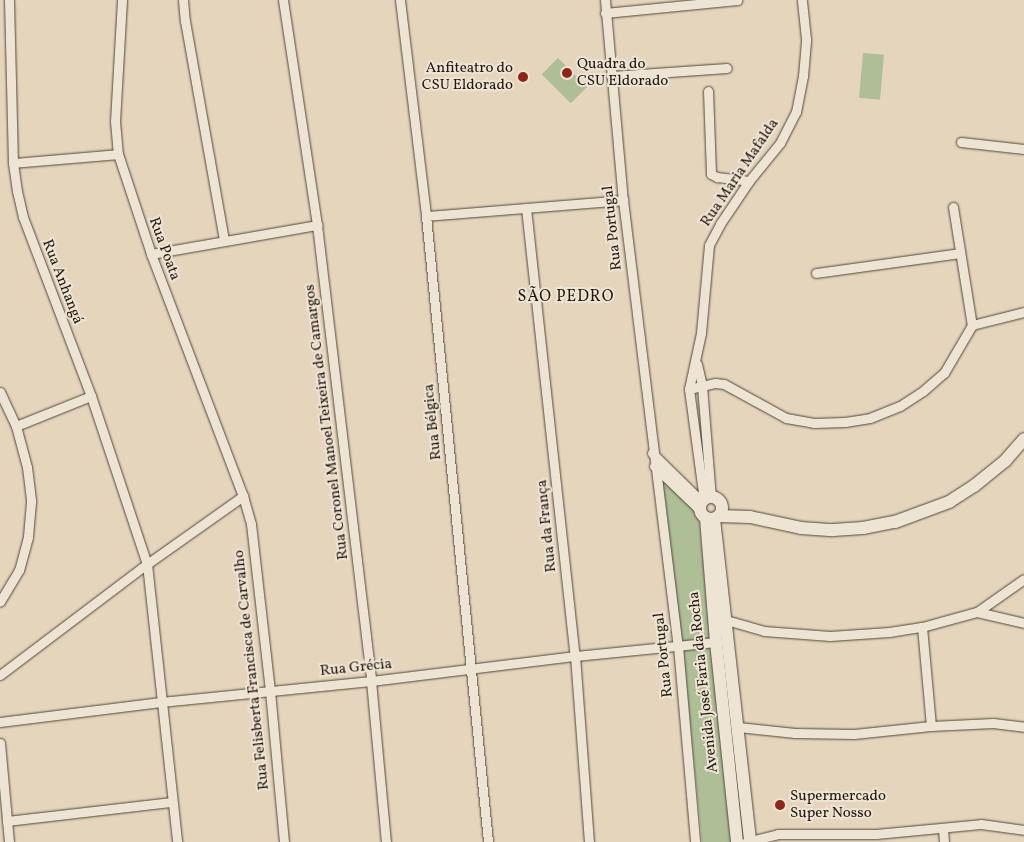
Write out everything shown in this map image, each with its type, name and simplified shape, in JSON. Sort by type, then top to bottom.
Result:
[{"type":"street","name":"Rua Anhangá","points":[[9,0],[13,163],[23,217],[91,396],[147,564],[177,842]]},
{"type":"street","name":"Rua Poata","points":[[122,0],[115,121],[118,154],[150,254],[242,496]]},
{"type":"street","points":[[183,0],[185,21],[224,242]]},
{"type":"street","name":"Rua Coronel Manoel Teixeira de Camargos","points":[[284,0],[317,225],[371,681],[386,842]]},
{"type":"street","name":"Rua Bélgica","points":[[400,0],[426,216],[488,842]]},
{"type":"street","name":"Rua Portugal","points":[[605,0],[623,200],[652,453],[678,646],[695,842]]},
{"type":"street","points":[[605,13],[737,0]]},
{"type":"street","name":"Rua Maria Mafalda","points":[[710,508],[690,389],[696,362],[709,245],[720,224],[749,180],[780,143],[796,112],[803,76],[806,39],[802,0]]},
{"type":"street","points":[[611,76],[727,68]]},
{"type":"street","points":[[708,91],[712,174],[717,177],[749,180]]},
{"type":"street","points":[[961,142],[1024,148]]},
{"type":"street","points":[[13,163],[118,154]]},
{"type":"street","points":[[426,216],[623,200]]},
{"type":"street","points":[[690,389],[715,383],[724,384],[786,418],[814,423],[845,422],[870,418],[900,406],[923,391],[944,373],[972,325],[953,207]]},
{"type":"street","name":"Rua da França","points":[[526,208],[575,656],[589,842]]},
{"type":"street","points":[[150,254],[317,225]]},
{"type":"street","points":[[816,273],[960,253]]},
{"type":"street","points":[[972,325],[1024,312]]},
{"type":"street","name":"Rua Maria Mafalda","points":[[696,362],[702,386],[710,508]]},
{"type":"street","points":[[0,392],[16,426],[27,467],[31,502],[28,537],[18,570],[0,602]]},
{"type":"street","points":[[16,426],[91,396]]},
{"type":"street","points":[[654,466],[710,508],[800,528],[834,530],[863,528],[901,520],[949,502],[974,486],[1005,461],[1024,440]]},
{"type":"street","points":[[652,453],[710,508]]},
{"type":"street","points":[[0,674],[147,564],[242,496]]},
{"type":"street","name":"Rua Felisberta Francisca de Carvalho","points":[[242,496],[250,524],[270,691],[284,842]]},
{"type":"street","name":"Avenida José Faria da Rocha","points":[[710,508],[726,620],[738,727],[746,842]]},
{"type":"street","name":"Avenida José Faria da Rocha","points":[[710,508],[716,642],[746,842]]},
{"type":"street","points":[[726,620],[764,630],[830,636],[922,627],[977,612],[1024,579]]},
{"type":"street","points":[[977,612],[1024,623]]},
{"type":"street","points":[[922,627],[932,726]]},
{"type":"street","name":"Rua Grécia","points":[[0,722],[161,702],[371,681],[575,656],[716,642]]},
{"type":"street","points":[[738,727],[795,733],[854,734],[932,726],[992,723],[1024,727]]},
{"type":"street","points":[[0,743],[9,842]]},
{"type":"street","points":[[7,821],[172,802]]},
{"type":"street","points":[[746,842],[778,834],[876,834],[981,824],[1024,830]]},
{"type":"street","points":[[943,828],[944,842]]},
{"type":"green space","points":[[863,53],[884,55],[880,100],[859,98]]},
{"type":"green space","points":[[558,58],[587,87],[571,103],[542,74]]},
{"type":"green space","points":[[660,477],[693,507],[699,520],[733,842],[702,842],[683,653]]},
{"type":"place","name":"Quadra do CSU Eldorado","points":[[567,73]]},
{"type":"place","name":"Anfiteatro do CSU Eldorado","points":[[523,77]]},
{"type":"place","name":"Supermercado Super Nosso","points":[[780,805]]},
{"type":"district","name":"SÃO PEDRO","points":[[566,297]]}]
